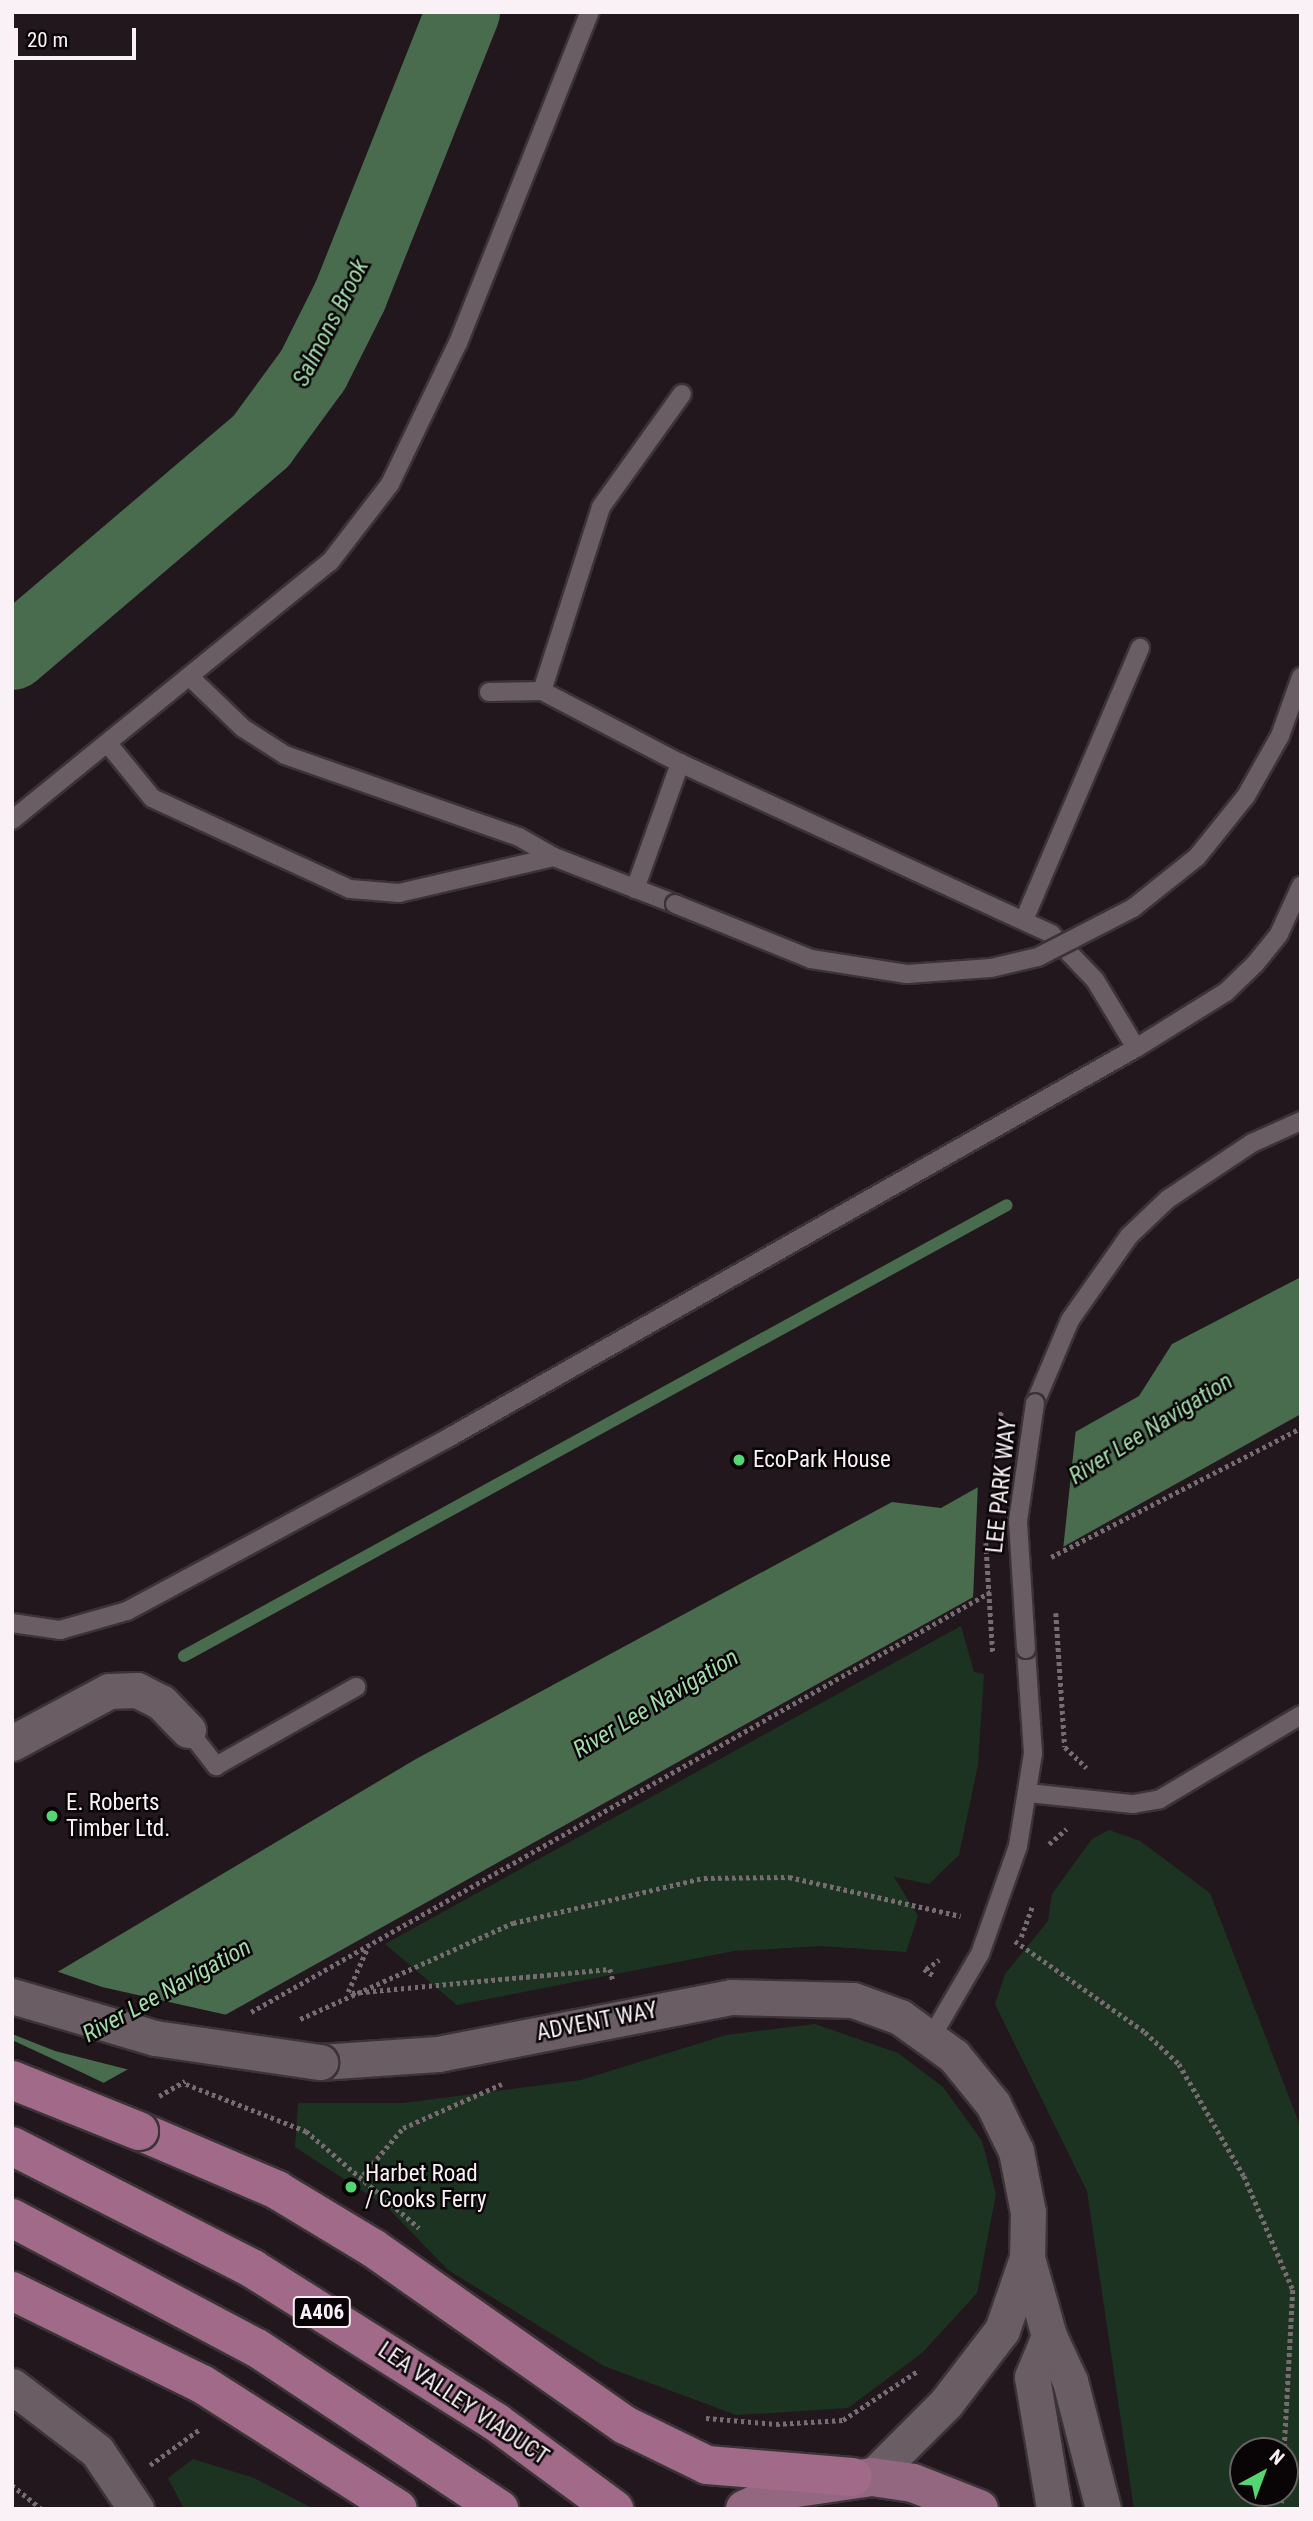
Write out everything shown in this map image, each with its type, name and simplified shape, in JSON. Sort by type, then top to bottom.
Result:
[{"type":"highway","points":[[12,2080],[144,2117],[277,2189],[373,2248],[625,2425],[707,2465],[862,2477]]},
{"type":"highway","name":"LEA VALLEY VIADUCT","points":[[12,2146],[253,2269],[495,2422],[614,2509]]},
{"type":"highway","points":[[12,2218],[257,2348],[499,2509]]},
{"type":"highway","points":[[12,2291],[235,2404],[398,2509]]},
{"type":"main road","points":[[745,2509],[790,2489],[862,2477],[913,2483],[979,2509]]},
{"type":"street","points":[[12,1743],[109,1691],[149,1696],[188,1730]]},
{"type":"street","name":"ADVENT WAY","points":[[12,1996],[155,2038],[320,2062],[438,2054],[731,1997],[853,2000],[932,2036],[993,2104],[1016,2151],[1028,2212],[1027,2258]]},
{"type":"street","points":[[1027,2258],[1049,2336],[1070,2381],[1103,2509]]},
{"type":"street","points":[[862,2477],[946,2403],[1002,2330],[1027,2258]]},
{"type":"street","points":[[1049,2336],[1032,2377],[1054,2509]]},
{"type":"street","points":[[12,2386],[97,2451],[129,2497]]},
{"type":"lane","points":[[12,820],[192,679],[330,562],[390,484],[458,343],[590,12]]},
{"type":"lane","points":[[542,691],[601,507],[682,394]]},
{"type":"lane","points":[[1024,920],[1140,648]]},
{"type":"lane","points":[[192,679],[243,727],[285,755],[519,837],[554,858],[811,959],[907,974],[991,968],[1038,957],[1133,908],[1197,857],[1246,796],[1279,736],[1301,677]]},
{"type":"lane","points":[[489,692],[542,691],[680,763],[1024,920],[1072,951],[1136,1048]]},
{"type":"lane","points":[[109,745],[152,798],[350,889],[399,893],[554,858]]},
{"type":"lane","points":[[635,889],[680,763]]},
{"type":"lane","points":[[12,1623],[60,1630],[127,1611],[448,1438],[1136,1048],[1226,992],[1255,964],[1279,934],[1301,886]]},
{"type":"lane","name":"LEE PARK WAY","points":[[932,2036],[992,1927],[1028,1793],[1033,1753],[1018,1521],[1035,1403],[1070,1320],[1129,1236],[1168,1199],[1252,1143],[1301,1121]]},
{"type":"lane","points":[[188,1730],[216,1766],[356,1687]]},
{"type":"lane","points":[[1028,1793],[1133,1804],[1172,1792],[1301,1715]]},
{"type":"path","points":[[1041,1563],[1301,1428]]},
{"type":"path","points":[[348,1993],[367,1948],[1006,1583]]},
{"type":"path","points":[[1055,1608],[1064,1658],[1065,1747],[1099,1775]]},
{"type":"path","points":[[289,2025],[348,1993],[513,1923],[704,1878],[789,1877],[962,1916]]},
{"type":"path","points":[[1018,1944],[1145,2032],[1179,2064],[1244,2176],[1293,2290],[1281,2509]]},
{"type":"path","points":[[348,1993],[610,1969],[615,1990]]},
{"type":"path","points":[[924,1969],[932,1974]]},
{"type":"path","points":[[144,2117],[195,2076]]},
{"type":"path","points":[[166,2077],[306,2131],[363,2175],[427,2236]]},
{"type":"path","points":[[363,2175],[403,2128],[511,2081]]},
{"type":"path","points":[[694,2413],[776,2424],[843,2420],[924,2365]]},
{"type":"path","points":[[129,2497],[235,2404]]},
{"type":"path","points":[[12,2485],[42,2509]]},
{"type":"shaded area","points":[[961,1626],[974,1672],[984,1674],[978,1765],[959,1855],[929,1884],[894,1877],[918,1916],[906,1952],[821,1946],[734,1951],[457,2005],[385,1944]]},
{"type":"shaded area","points":[[1109,1830],[1140,1841],[1210,1893],[1301,2128],[1301,2509],[1134,2509],[1087,2191],[995,2004],[1005,1974],[1048,1921],[1052,1894],[1092,1839]]},
{"type":"shaded area","points":[[815,2024],[898,2053],[943,2087],[982,2141],[996,2194],[977,2293],[922,2353],[848,2408],[736,2415],[604,2366],[448,2270],[387,2207],[295,2147],[298,2103],[403,2103],[581,2080],[726,2035]]},
{"type":"shaded area","points":[[193,2459],[254,2478],[314,2509],[184,2509],[168,2478]]},
{"type":"water","name":"River Lee Navigation","points":[[1301,1277],[1301,1414],[12,2134],[12,1999],[416,1759],[892,1502],[941,1508],[1139,1396],[1172,1344]]},
{"type":"pier","points":[[1076,1428],[1063,1550],[973,1599],[978,1483]]},
{"type":"pier","points":[[53,1970],[102,1987],[227,2015],[130,2070],[55,2051],[12,2034],[12,1995]]},
{"type":"pier","points":[[12,2040],[83,2073],[106,2084],[12,2137]]},
{"type":"waterway","name":"Salmons Brook","points":[[12,653],[261,441],[313,370],[350,296],[463,12]]},
{"type":"waterway","points":[[184,1656],[1007,1205]]},
{"type":"place","name":"EcoPark House","points":[[739,1460]]},
{"type":"place","name":"E. Roberts Timber Ltd.","points":[[52,1816]]},
{"type":"place","name":"Harbet Road / Cooks Ferry","points":[[351,2187]]}]
